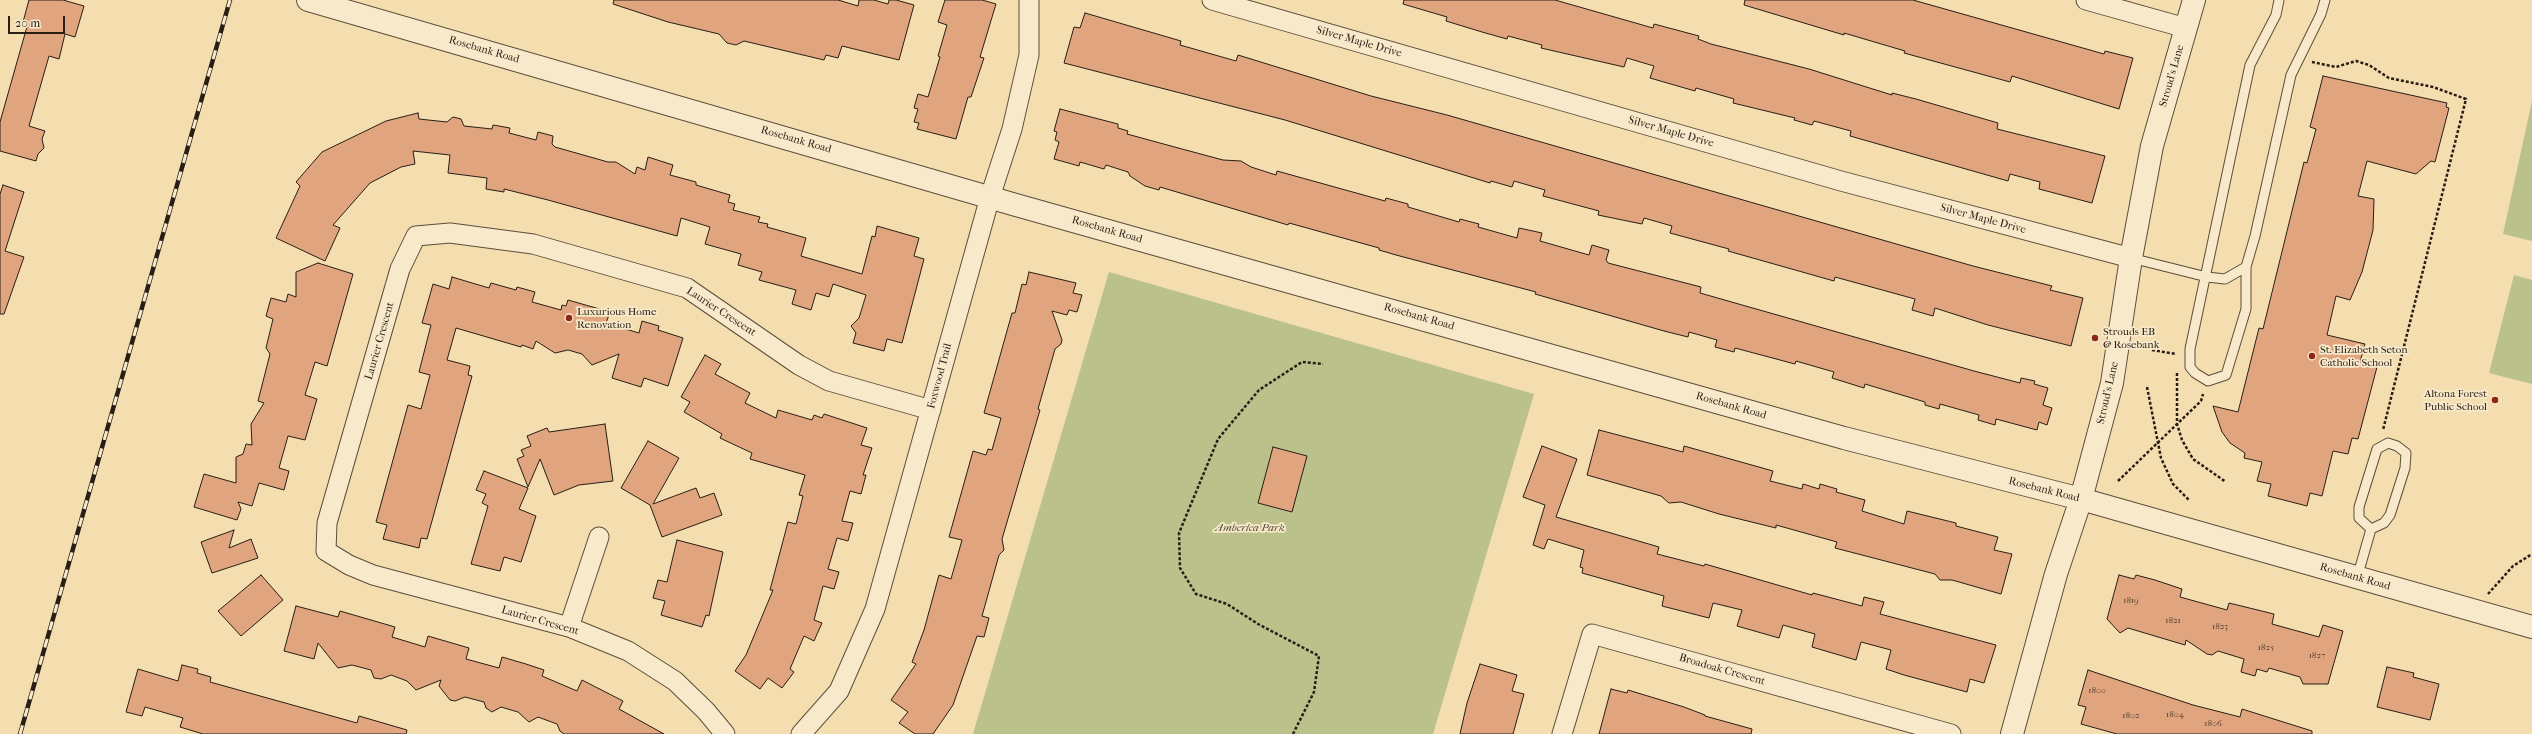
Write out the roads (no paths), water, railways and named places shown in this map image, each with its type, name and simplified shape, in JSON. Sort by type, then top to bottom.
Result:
[{"type":"street","name":"Foxwood Trail","points":[[801,734],[839,691],[876,609],[990,197],[1012,129],[1029,55],[1029,0]]},
{"type":"street","name":"Silver Maple Drive","points":[[1212,0],[1841,181],[2131,258]]},
{"type":"street","points":[[2086,0],[2186,28]]},
{"type":"street","name":"Stroud's Lane","points":[[2012,734],[2056,574],[2082,499],[2112,383],[2131,258],[2152,146],[2194,0]]},
{"type":"street","name":"Rosebank Road","points":[[311,1],[990,197],[1837,436],[2082,499],[2532,628]]},
{"type":"street","name":"Laurier Crescent","points":[[725,734],[706,711],[674,681],[628,651],[569,627],[373,574],[349,565],[326,551],[327,523],[400,269],[416,236],[450,232],[533,244],[687,288],[799,365],[829,381],[931,410]]},
{"type":"street","points":[[569,627],[599,537]]},
{"type":"street","name":"Broadoak Crescent","points":[[1562,734],[1592,634],[1951,734]]},
{"type":"lane","points":[[2279,0],[2276,14],[2250,65],[2207,277],[2190,349],[2190,367],[2195,373],[2208,381],[2226,375],[2246,309],[2246,267],[2255,236],[2291,75],[2321,14],[2325,0]]},
{"type":"lane","points":[[2131,258],[2207,277],[2225,279],[2246,267]]},
{"type":"lane","points":[[2388,444],[2397,446],[2406,453],[2405,468],[2390,515],[2384,523],[2371,528],[2359,518],[2358,507],[2378,449],[2388,444]]},
{"type":"lane","points":[[2357,578],[2371,528]]},
{"type":"railway","points":[[20,734],[230,0]]},
{"type":"place","name":"Luxurious Home Renovation","points":[[569,318]]},
{"type":"place","name":"Strouds EB @ Rosebank","points":[[2095,338]]},
{"type":"place","name":"St. Elizabeth Seton Catholic School","points":[[2312,356]]},
{"type":"place","name":"Altona Forest Public School","points":[[2495,400]]},
{"type":"park label","name":"Amberlea Park","points":[[1250,528]]}]
